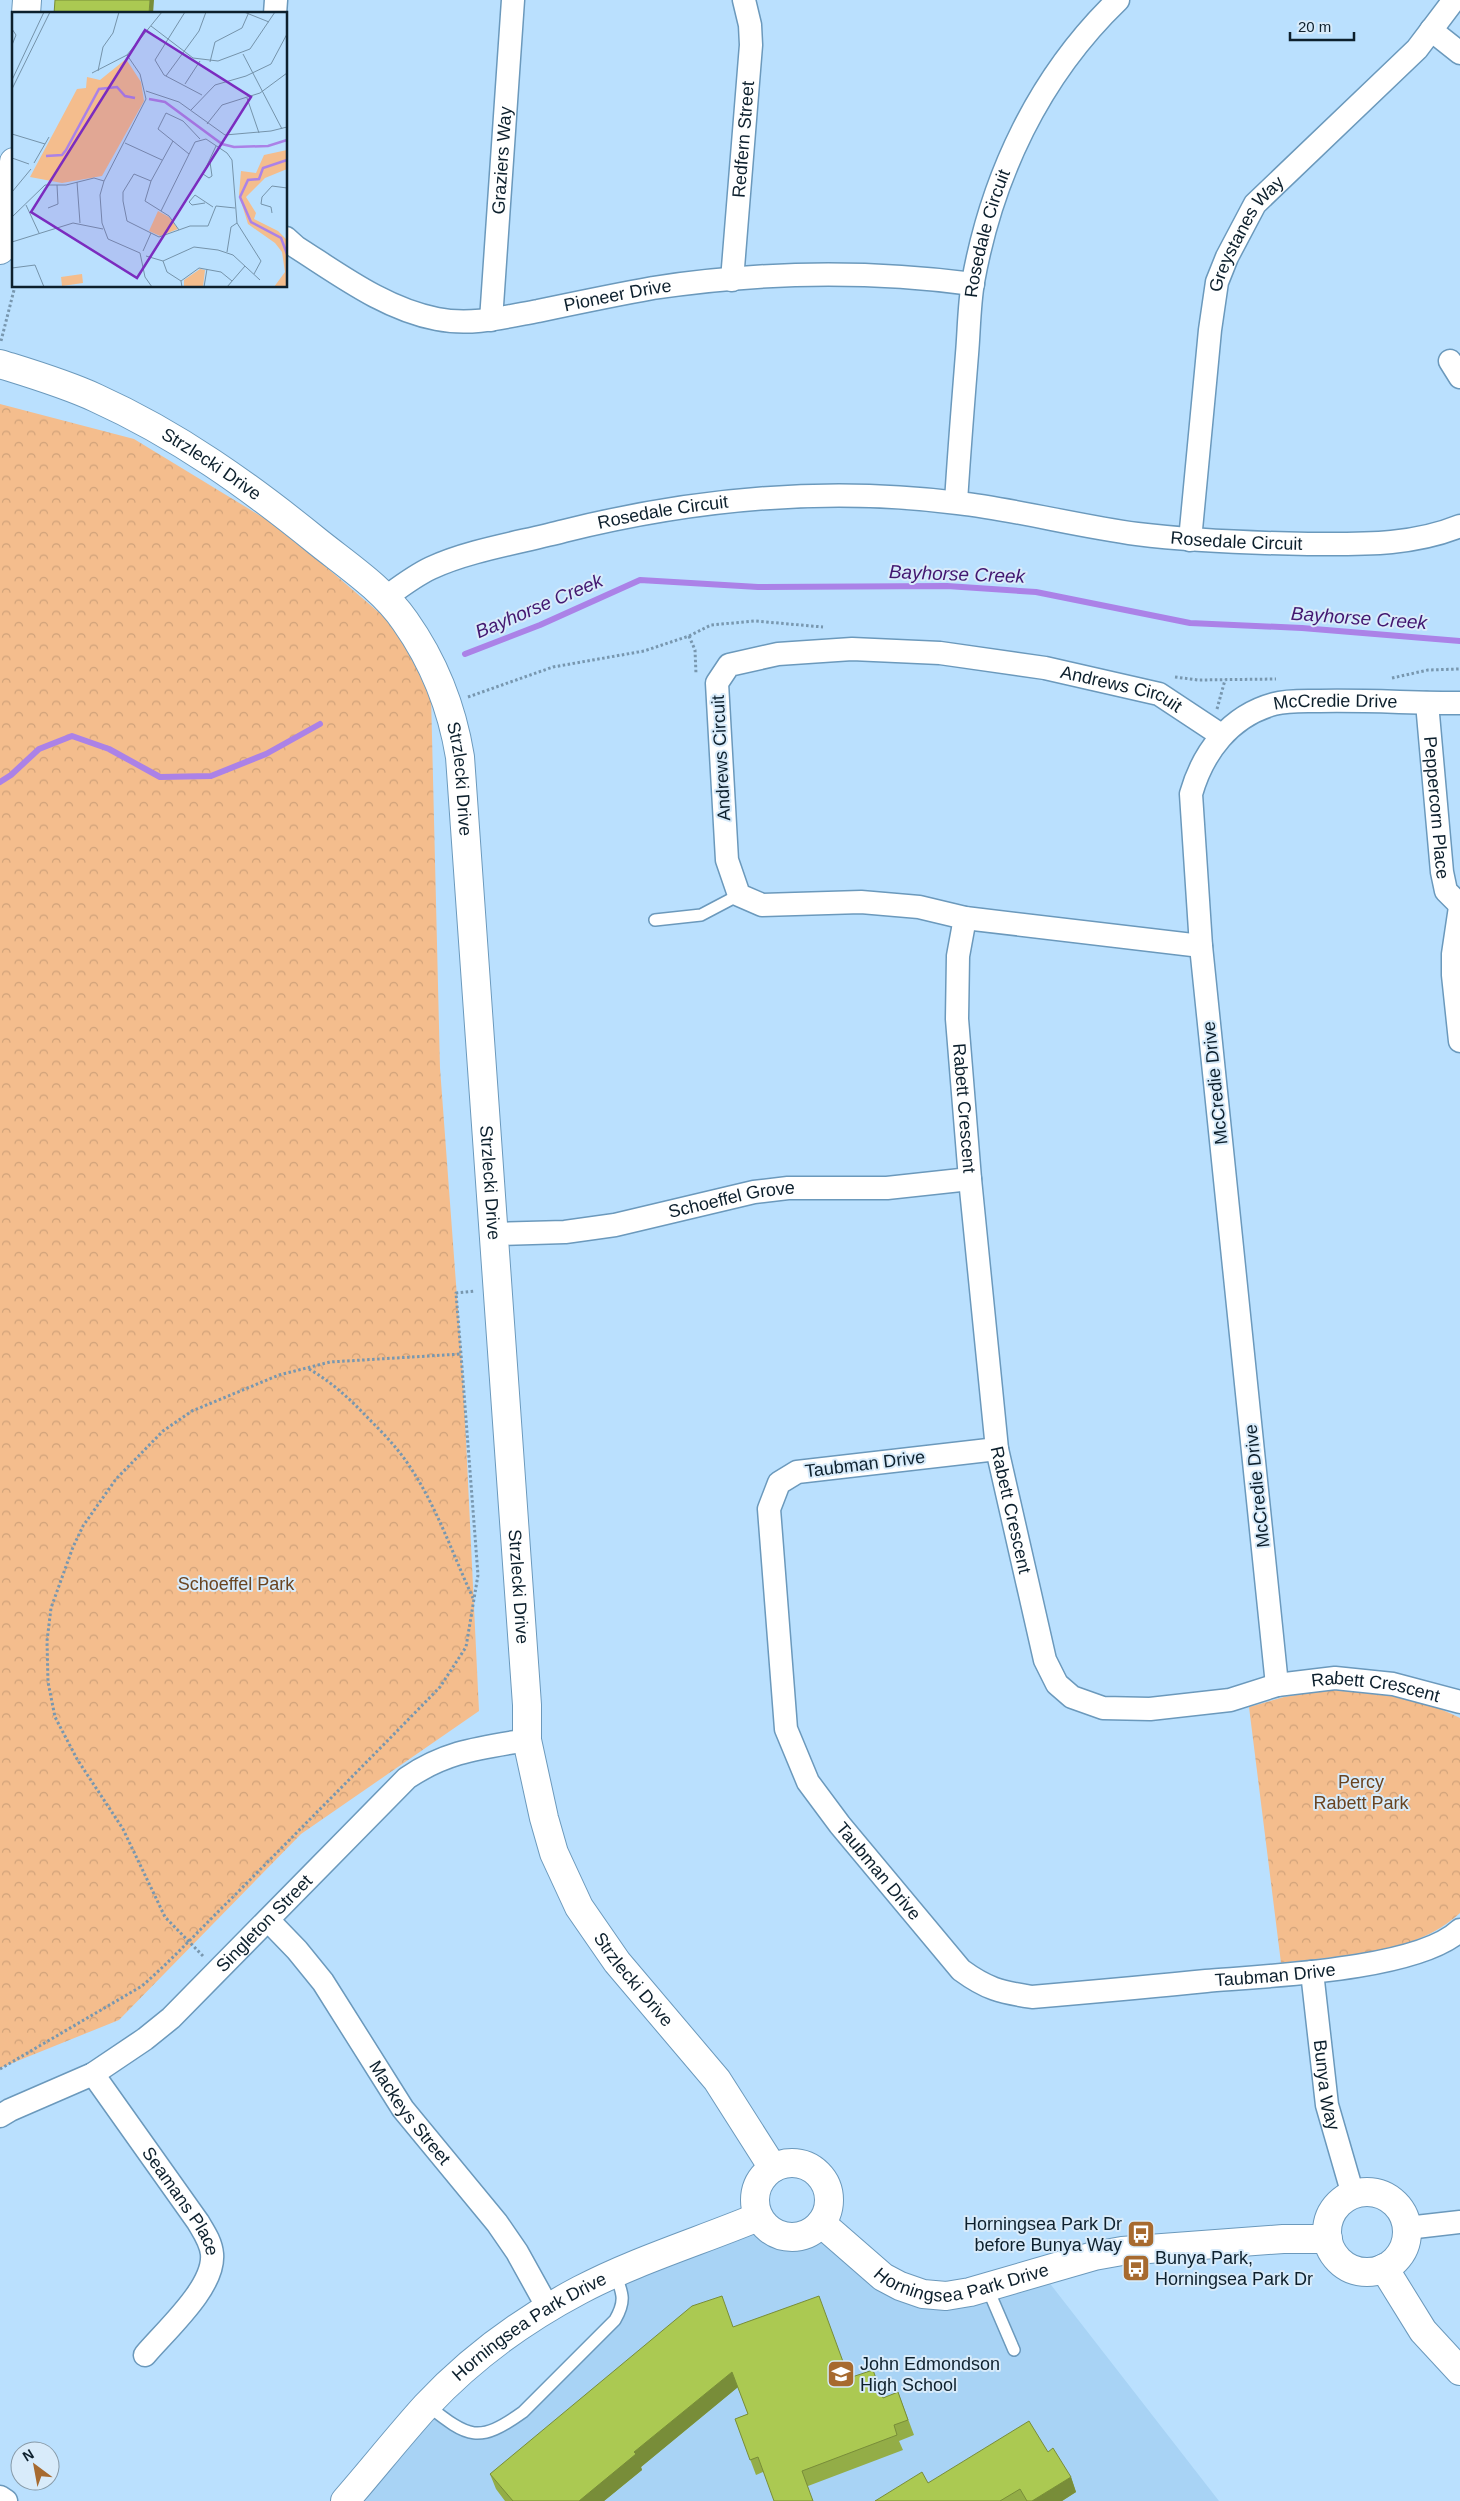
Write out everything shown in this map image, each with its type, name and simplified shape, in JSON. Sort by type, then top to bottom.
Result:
[{"type":"street","name":"Graziers Way","points":[[490,320],[514,0]]},
{"type":"street","name":"Redfern Street","points":[[732,280],[751,45],[750,25],[744,0]]},
{"type":"street","name":"Rosedale Circuit","points":[[956,502],[973,284],[984,230],[998,183],[1014,146],[1053,78],[1103,14],[1118,0]]},
{"type":"street","name":"Greystanes Way","points":[[1190,540],[1210,330],[1217,282],[1228,257],[1255,204],[1417,49],[1454,0]]},
{"type":"street","points":[[1431,30],[1460,53]]},
{"type":"street","points":[[2,235],[10,210],[12,186]]},
{"type":"street","name":"Pioneer Drive","points":[[288,240],[296,247],[374,296],[396,306],[438,319],[461,322],[490,320],[652,288],[732,280],[861,275],[915,277],[973,284]]},
{"type":"street","name":"Strzlecki Drive","points":[[0,364],[96,398],[160,429],[219,466],[279,511],[385,598],[404,620],[436,676],[455,731],[460,757],[495,1234],[527,1705],[527,1740],[554,1852],[578,1907],[617,1962],[717,2080],[773,2168]]},
{"type":"street","name":"Rosedale Circuit","points":[[385,598],[410,580],[433,567],[463,557],[605,521],[678,506],[734,500],[827,495],[956,502],[1136,534],[1190,540],[1369,544],[1401,542],[1442,533],[1460,526]]},
{"type":"street","name":"Andrews Circuit","points":[[739,894],[726,860],[717,683],[729,664],[778,654],[852,649],[940,653],[1045,668],[1159,694],[1221,735]]},
{"type":"street","name":"McCredie Drive","points":[[1277,1685],[1201,946],[1190,813],[1191,794],[1197,773],[1221,735],[1254,712],[1276,703],[1349,700],[1460,703]]},
{"type":"street","name":"Peppercorn Place","points":[[1427,703],[1442,872],[1446,891],[1460,906],[1453,954],[1453,975],[1460,1041]]},
{"type":"street","points":[[739,894],[762,905],[861,902],[919,907],[965,918],[1201,946]]},
{"type":"street","name":"Rabett Crescent","points":[[965,918],[958,956],[956,985],[970,1179],[997,1449],[1044,1660],[1058,1684],[1072,1697],[1104,1708],[1150,1709],[1230,1700],[1277,1685],[1335,1678],[1393,1684],[1460,1702]]},
{"type":"street","name":"Schoeffel Grove","points":[[495,1234],[565,1232],[614,1225],[754,1192],[788,1188],[887,1188],[970,1179]]},
{"type":"street","name":"Taubman Drive","points":[[997,1449],[797,1472],[779,1483],[769,1509],[786,1729],[808,1782],[840,1825],[961,1970],[983,1986],[1005,1993],[1032,1997],[1312,1972],[1415,1953],[1450,1940],[1460,1930]]},
{"type":"street","name":"Singleton Street","points":[[0,2116],[93,2074],[145,2039],[171,2018],[407,1778],[428,1764],[449,1755],[527,1740]]},
{"type":"street","name":"Mackeys Street","points":[[268,1920],[297,1950],[323,1982],[403,2108],[497,2223],[517,2252],[548,2308]]},
{"type":"street","name":"Bunya Way","points":[[1312,1972],[1327,2105],[1353,2194]]},
{"type":"street","name":"Seamans Place","points":[[93,2074],[198,2222],[208,2238],[212,2253],[211,2268],[206,2283],[145,2355]]},
{"type":"street","points":[[782,2164],[800,2164],[817,2172],[827,2188],[829,2197],[826,2215],[821,2223],[806,2234],[790,2237],[774,2233],[758,2217],[755,2208],[756,2189],[766,2173],[782,2164]]},
{"type":"street","points":[[1371,2192],[1388,2198],[1401,2211],[1407,2228],[1402,2252],[1391,2264],[1384,2268],[1374,2271],[1353,2269],[1336,2258],[1328,2239],[1329,2221],[1333,2212],[1345,2199],[1353,2194],[1371,2192]]},
{"type":"street","name":"Horningsea Park Drive","points":[[345,2501],[427,2405],[487,2350],[548,2308],[615,2273],[758,2217]]},
{"type":"street","points":[[1407,2228],[1460,2222]]},
{"type":"street","name":"Horningsea Park Drive","points":[[821,2223],[865,2263],[900,2286],[923,2294],[946,2296],[987,2287],[1094,2256],[1122,2251],[1283,2239],[1328,2239]]},
{"type":"street","points":[[1384,2268],[1423,2331],[1460,2371]]},
{"type":"street","points":[[0,2497],[6,2501]]},
{"type":"lane","points":[[655,920],[700,915],[739,894]]},
{"type":"lane","points":[[427,2405],[467,2433],[481,2434],[509,2422],[523,2412],[615,2320],[623,2305],[621,2289],[615,2273]]},
{"type":"lane","points":[[987,2287],[1014,2350]]},
{"type":"path","points":[[0,344],[14,288]]},
{"type":"path","points":[[461,693],[466,697],[473,696],[553,667],[644,650],[689,636],[695,650],[696,675],[717,683]]},
{"type":"path","points":[[1217,712],[1225,680]]},
{"type":"path","points":[[0,2069],[142,1986],[190,1942],[440,1687],[466,1647],[471,1628],[473,1599],[478,1575],[456,1293],[498,1289]]},
{"type":"path","points":[[218,1970],[165,1918],[123,1829],[77,1759],[55,1717],[48,1682],[47,1641],[51,1608],[83,1526],[116,1479],[163,1431],[192,1411],[229,1394],[279,1376],[330,1362],[461,1354]]},
{"type":"path","points":[[309,1369],[325,1377],[356,1405],[390,1440],[412,1470],[435,1510],[473,1599]]},
{"type":"shaded area","name":"John Edmondson High School","points":[[762,2223],[774,2233],[790,2237],[813,2231],[923,2294],[1041,2272],[1219,2501],[345,2501],[427,2405],[467,2433],[509,2422],[619,2312],[615,2273]]},
{"type":"green space","name":"Schoeffel Park","points":[[0,404],[134,439],[282,529],[397,628],[431,695],[440,1068],[463,1378],[479,1711],[301,1834],[119,2020],[0,2068]]},
{"type":"green space","name":"Percy Rabett Park","points":[[1333,1689],[1398,1697],[1429,1705],[1460,1718],[1460,1913],[1441,1927],[1421,1938],[1399,1946],[1352,1955],[1281,1963],[1249,1707],[1284,1697]]},
{"type":"building","points":[[55,0],[150,0],[149,12],[54,12]]},
{"type":"building","points":[[722,2296],[733,2327],[819,2296],[849,2378],[873,2370],[883,2398],[898,2392],[908,2420],[894,2425],[897,2435],[802,2471],[813,2501],[774,2501],[758,2457],[750,2460],[735,2419],[748,2414],[732,2372],[634,2452],[636,2454],[579,2501],[513,2501],[490,2474],[692,2306]]},
{"type":"building","points":[[1029,2421],[1048,2452],[1053,2448],[1071,2477],[1032,2501],[1027,2501],[1020,2489],[1000,2501],[875,2501],[922,2472],[928,2483]]},
{"type":"waterway","name":"Bayhorse Creek","points":[[465,654],[540,625],[640,580],[758,587],[947,586],[1036,592],[1190,623],[1302,628],[1460,641]]},
{"type":"waterway","name":"Bayhorse Creek","points":[[0,782],[11,775],[39,749],[72,736],[109,749],[160,777],[211,776],[266,754],[320,724]]},
{"type":"place","name":"Horningsea Park Dr before Bunya Way","points":[[1141,2234]]},
{"type":"place","name":"Bunya Park, Horningsea Park Dr","points":[[1136,2268]]},
{"type":"place","name":"John Edmondson High School","points":[[841,2374]]}]
